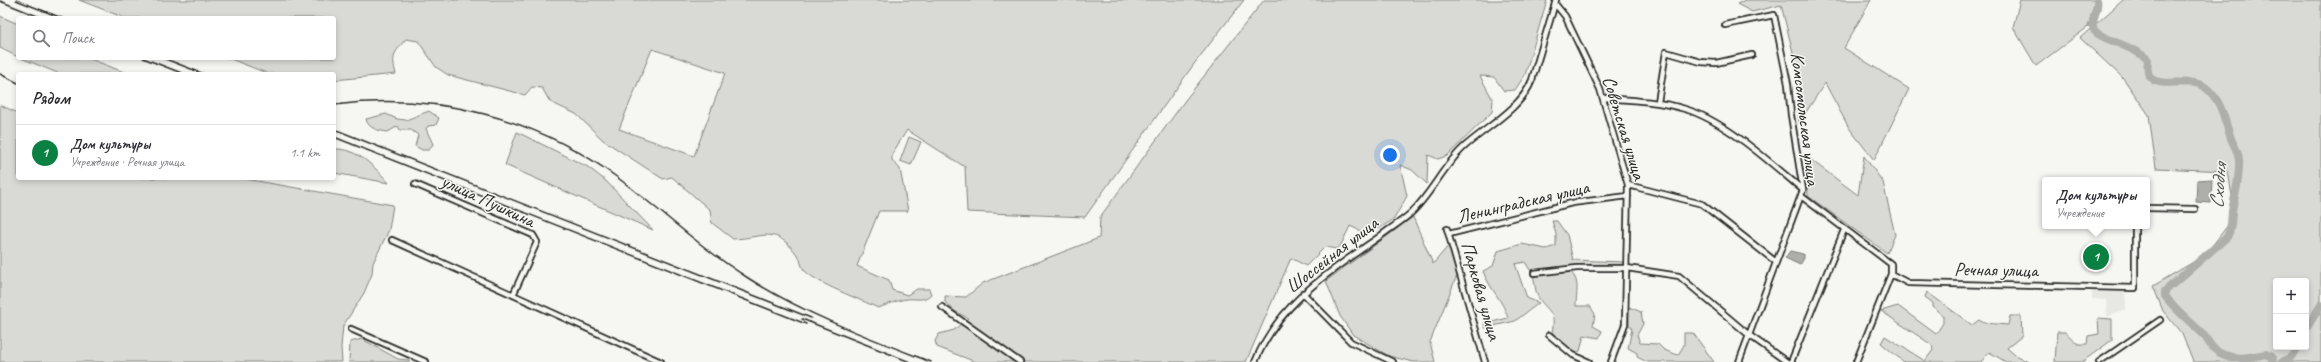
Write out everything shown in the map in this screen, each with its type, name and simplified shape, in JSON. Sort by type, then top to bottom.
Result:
[{"type":"street","name":"Советская улица","points":[[1556,3],[1565,16],[1603,98],[1628,184],[1625,324],[1611,362]]},
{"type":"street","name":"Шоссейная улица","points":[[1255,362],[1280,317],[1303,293],[1326,274],[1410,214],[1424,200],[1460,150],[1517,104],[1529,88],[1556,3]]},
{"type":"street","name":"Комсомольская улица","points":[[1725,25],[1774,15],[1788,84],[1791,115],[1803,190],[1738,362]]},
{"type":"street","points":[[1658,102],[1666,52],[1701,62],[1716,63],[1752,55]]},
{"type":"street","points":[[1603,98],[1658,102],[1686,109],[1721,126],[1803,190]]},
{"type":"street","name":"улица Пушкина","points":[[415,184],[533,235],[537,242],[513,295]]},
{"type":"street","points":[[1628,184],[1702,204],[1776,262]]},
{"type":"street","name":"Ленинградская улица","points":[[1449,234],[1572,203],[1628,196]]},
{"type":"street","points":[[1801,196],[1844,230],[1891,264],[1891,274],[1856,362]]},
{"type":"street","points":[[2150,208],[2195,209]]},
{"type":"street","name":"Парковая улица","points":[[1447,228],[1485,362]]},
{"type":"street","name":"Речная улица","points":[[1891,274],[1908,283],[2135,288],[2135,229]]},
{"type":"street","points":[[1791,362],[1844,230]]},
{"type":"street","points":[[392,240],[661,362]]},
{"type":"street","points":[[1534,273],[1577,268],[1627,268],[1679,276],[1749,335],[1787,362]]},
{"type":"street","points":[[1303,293],[1351,342],[1393,362]]},
{"type":"street","points":[[942,307],[1020,362]]},
{"type":"street","points":[[2099,362],[2160,320]]},
{"type":"street","points":[[351,329],[426,362]]},
{"type":"street","points":[[1549,335],[1573,355],[1589,362]]},
{"type":"shaded area","points":[[79,0],[1244,0],[1194,64],[1085,217],[967,212],[965,167],[907,130],[892,154],[892,160],[900,169],[908,211],[879,211],[857,266],[889,280],[892,290],[907,295],[917,289],[929,289],[931,294],[923,299],[896,301],[878,308],[828,286],[810,275],[804,270],[799,258],[790,246],[776,236],[768,235],[733,239],[712,223],[710,210],[672,177],[663,179],[603,140],[576,114],[550,102],[542,88],[532,87],[525,95],[448,75],[436,67],[418,41],[406,39],[396,51],[394,63],[396,74],[336,80],[336,72],[264,72],[233,60],[336,60],[336,16],[120,16]],"holes":[[[652,49],[725,73],[694,156],[619,129]]]},
{"type":"shaded area","points":[[1264,0],[1547,0],[1525,75],[1515,90],[1504,91],[1494,77],[1480,76],[1493,100],[1492,112],[1447,156],[1438,159],[1428,155],[1427,184],[1412,170],[1400,165],[1407,196],[1394,219],[1380,228],[1363,232],[1350,226],[1341,245],[1336,249],[1325,247],[1306,266],[1291,258],[1246,362],[976,362],[937,347],[935,341],[939,334],[954,330],[968,318],[956,312],[945,302],[945,296],[966,297],[983,283],[1099,238],[1100,217],[1186,99]]},
{"type":"shaded area","points":[[1745,0],[1871,0],[1844,48],[1909,89],[1874,160],[1849,128],[1825,83],[1799,123],[1798,72],[1781,5],[1752,12],[1737,4]]},
{"type":"shaded area","points":[[2020,0],[2095,0],[2088,27],[2036,66],[2013,27]]},
{"type":"shaded area","points":[[2123,0],[2321,0],[2321,362],[2193,362],[2182,334],[2163,311],[2153,286],[2205,255],[2235,216],[2228,171],[2156,168],[2149,115],[2123,78],[2080,38]]},
{"type":"shaded area","points":[[0,16],[16,23],[16,56],[0,48]]},
{"type":"shaded area","points":[[26,60],[93,60],[124,72],[55,72]]},
{"type":"shaded area","points":[[0,105],[16,112],[16,180],[251,180],[393,205],[389,230],[373,263],[372,274],[364,293],[343,326],[341,347],[342,362],[0,362]]},
{"type":"shaded area","points":[[429,111],[439,118],[436,125],[428,126],[426,129],[433,144],[429,150],[422,150],[415,146],[418,135],[411,130],[400,130],[398,126],[388,132],[381,131],[369,125],[366,119],[386,114],[397,119],[406,120]]},
{"type":"shaded area","points":[[517,132],[588,167],[606,181],[653,230],[505,165]]},
{"type":"shaded area","points":[[909,137],[921,142],[911,165],[900,161]]},
{"type":"shaded area","points":[[336,149],[358,155],[372,165],[389,183],[336,173]]},
{"type":"shaded area","points":[[1864,156],[1883,182],[1895,235],[1887,253],[1808,196],[1807,157],[1858,195]]},
{"type":"shaded area","points":[[2212,179],[2211,203],[2196,202],[2197,180]]},
{"type":"shaded area","points":[[1413,217],[1433,264],[1449,245],[1458,273],[1430,342],[1435,362],[1413,362],[1389,356],[1353,335],[1340,316],[1326,281]]},
{"type":"shaded area","points":[[1552,221],[1557,221],[1567,235],[1573,260],[1623,262],[1623,266],[1572,266],[1530,270],[1525,262],[1515,264],[1527,298],[1539,303],[1515,321],[1485,328],[1484,324],[1508,318],[1503,306],[1483,271],[1493,266],[1498,251],[1522,244],[1546,249],[1556,246],[1556,234]]},
{"type":"shaded area","points":[[1790,251],[1803,254],[1803,260],[1800,265],[1785,258]]},
{"type":"shaded area","points":[[1569,271],[1573,274],[1576,282],[1576,306],[1590,306],[1595,314],[1593,326],[1602,331],[1599,338],[1584,335],[1580,351],[1575,353],[1552,332],[1553,317],[1538,297],[1533,275]]},
{"type":"shaded area","points":[[2092,291],[2125,291],[2126,310],[2107,317],[2106,300],[2092,299]]},
{"type":"shaded area","points":[[1927,292],[1972,325],[1979,320],[1984,323],[2008,325],[2010,316],[2021,316],[2022,336],[2007,348],[2015,355],[2028,362],[2006,362],[1989,352],[1981,362],[1904,362],[1881,343],[1885,336],[1925,361],[1933,350],[1932,345],[1881,311],[1898,306],[1936,334],[1943,323],[1943,316],[1933,307],[1933,303],[1925,297]]},
{"type":"shaded area","points":[[1629,307],[1641,312],[1643,324],[1637,335],[1640,343],[1658,344],[1664,350],[1678,355],[1684,345],[1684,333],[1693,333],[1714,362],[1647,362],[1637,357],[1637,353],[1628,348],[1632,329],[1629,325]]},
{"type":"shaded area","points":[[2098,318],[2112,319],[2112,340],[2082,362],[2055,362],[2057,332],[2065,332],[2078,344],[2087,344],[2088,336],[2099,334]]},
{"type":"shaded area","points":[[362,339],[398,359],[409,360],[410,362],[349,362],[350,342]]},
{"type":"waterway","name":"Сходня","points":[[2097,0],[2098,4],[2093,23],[2094,30],[2103,37],[2143,55],[2148,60],[2148,72],[2152,79],[2158,82],[2167,83],[2197,83],[2205,87],[2216,99],[2237,150],[2239,160],[2238,180],[2229,234],[2165,291],[2165,296],[2177,310],[2202,333],[2213,348],[2219,352],[2239,358],[2266,354],[2273,358],[2272,362]]},
{"type":"waterway","name":"Сходня","points":[[2309,324],[2321,305]]},
{"type":"waterway","name":"Сходня","points":[[2282,362],[2291,357],[2295,350]]},
{"type":"railway","points":[[16,0],[57,16]]},
{"type":"railway","points":[[0,1],[37,16]]},
{"type":"railway","points":[[148,60],[179,72]]},
{"type":"railway","points":[[168,60],[199,72]]},
{"type":"railway","points":[[0,74],[16,82]]},
{"type":"railway","points":[[336,105],[372,102],[410,102],[447,106],[484,114],[519,125],[553,139],[586,157],[618,178],[714,255],[769,291],[814,314],[931,362]]},
{"type":"railway","points":[[336,130],[811,318]]},
{"type":"railway","points":[[336,138],[806,324]]},
{"type":"railway","points":[[802,319],[910,362]]},
{"type":"place","name":"Дом культуры","points":[[2096,257]]}]
